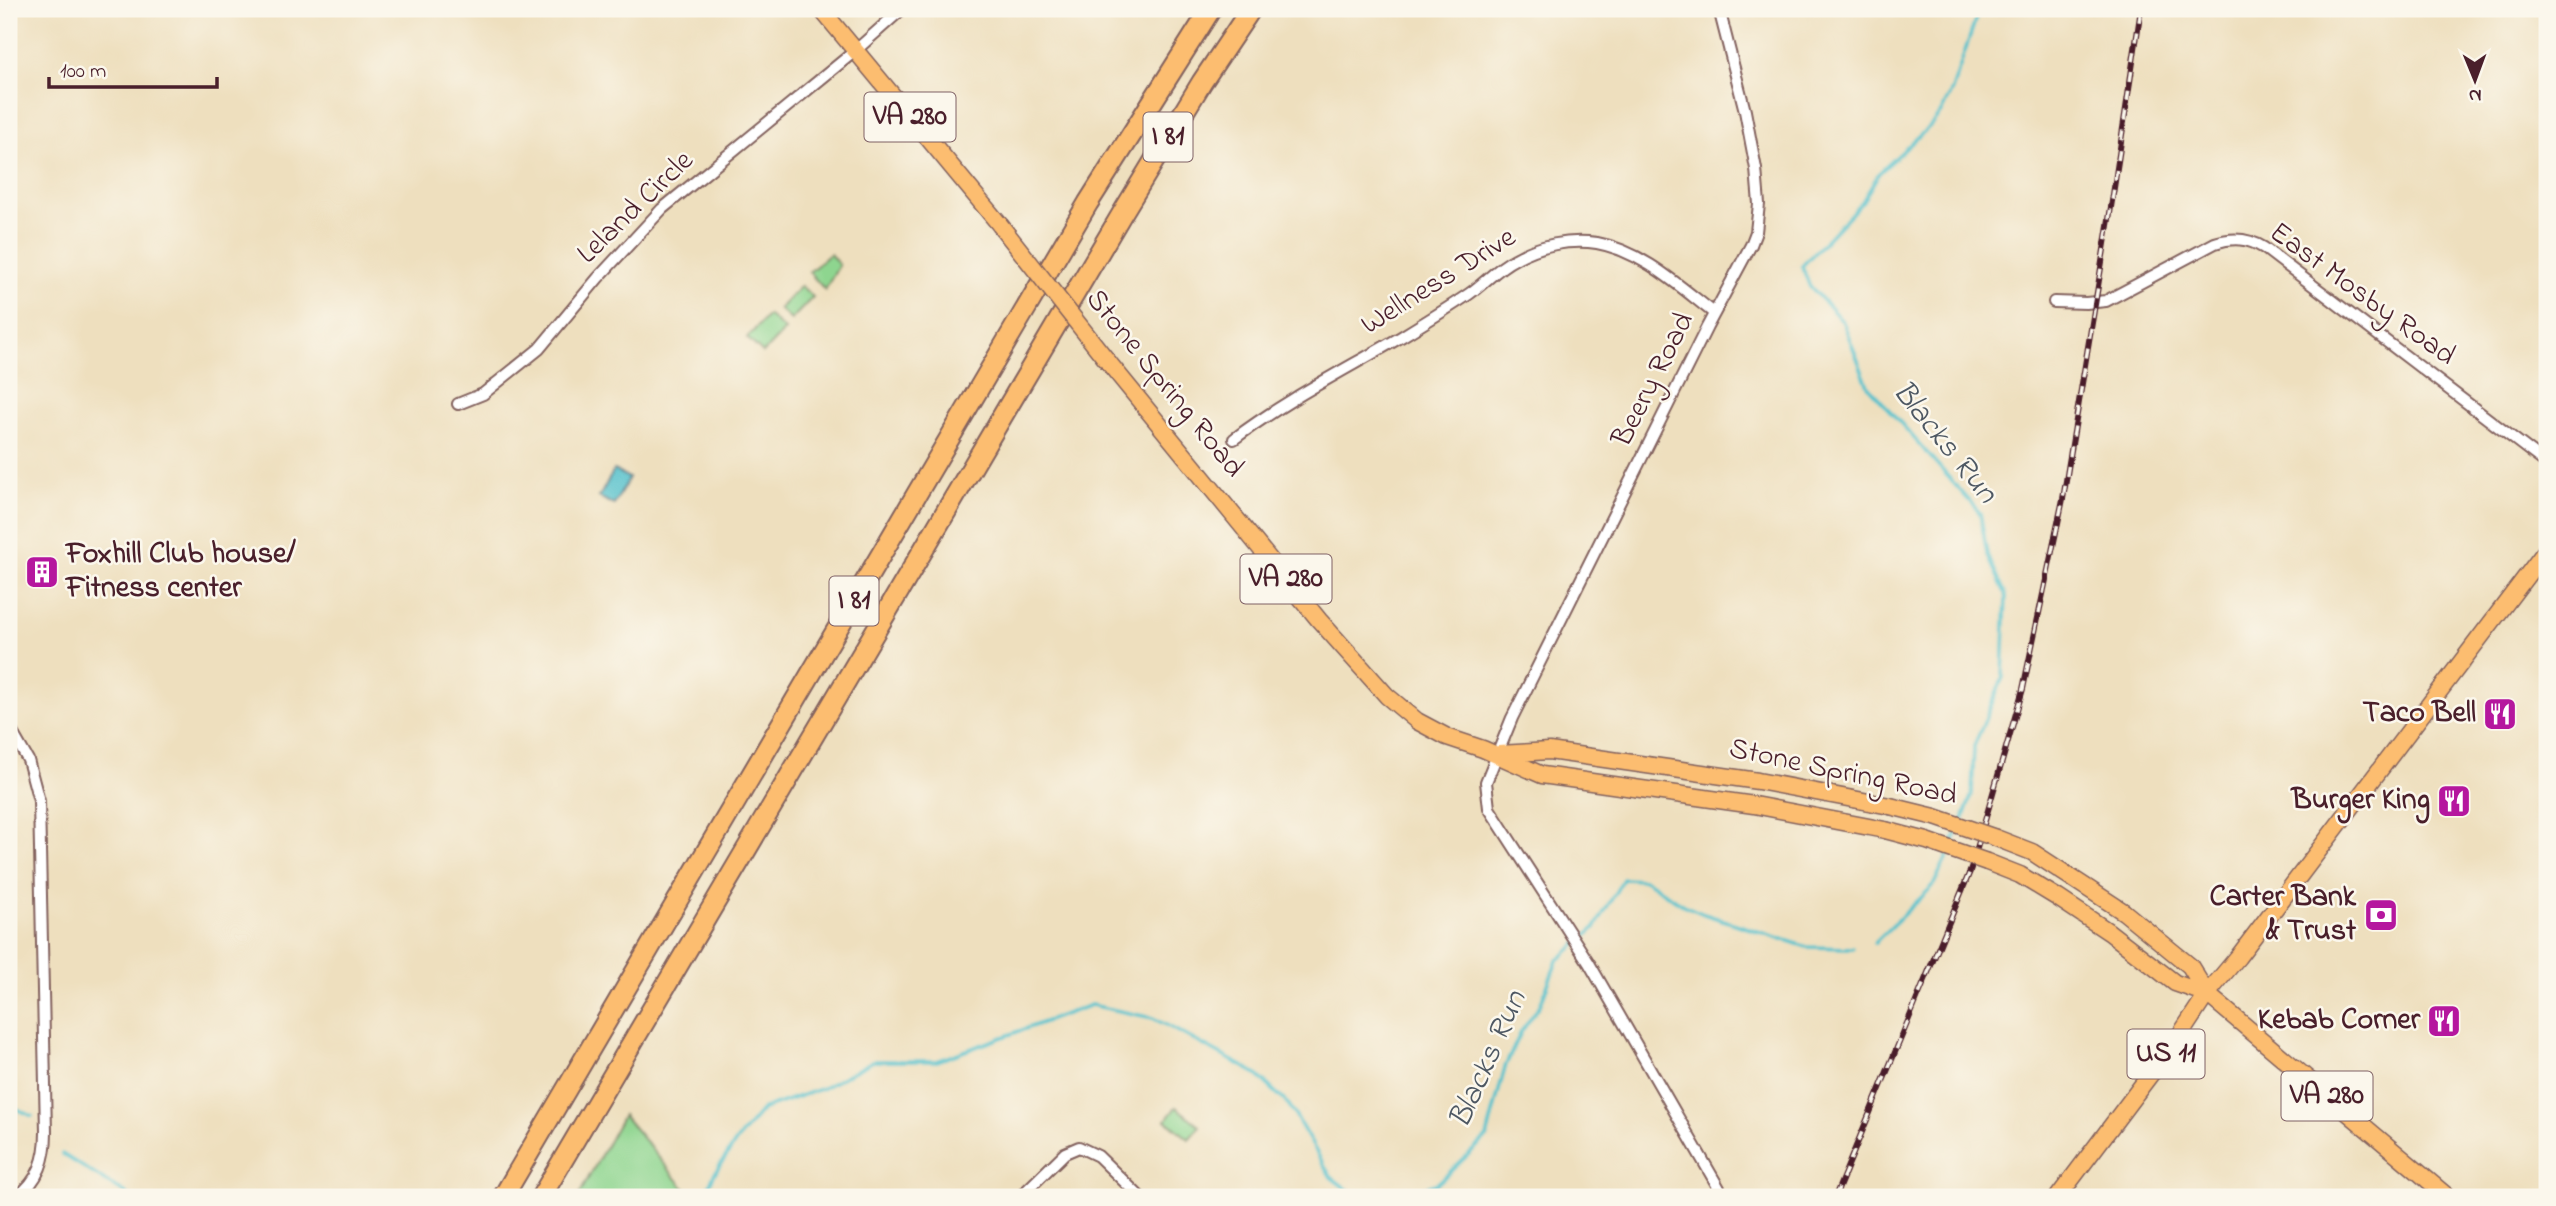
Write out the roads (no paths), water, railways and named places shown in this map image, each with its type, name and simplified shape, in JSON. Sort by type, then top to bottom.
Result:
[{"type":"highway","name":"I 81","points":[[503,1197],[1088,203],[1211,9]]},
{"type":"highway","name":"I 81","points":[[541,1197],[1128,202],[1251,9]]},
{"type":"main road","name":"Stone Spring Road","points":[[821,9],[1000,225],[1319,620],[1387,696],[1417,721],[1447,737],[1542,775],[1754,805],[1885,830],[1927,841],[2020,875],[2109,932],[2175,983],[2207,994]]},
{"type":"main road","name":"US 11","points":[[2058,1197],[2180,1035],[2207,994],[2246,948],[2547,549]]},
{"type":"main road","name":"Stone Spring Road","points":[[1496,755],[1549,751],[1758,781],[1935,817],[2032,852],[2124,912],[2190,966],[2207,994],[2448,1197]]},
{"type":"street","name":"Leland Circle","points":[[457,404],[483,394],[539,349],[598,278],[662,209],[855,51],[902,9]]},
{"type":"street","name":"Beery Road","points":[[1496,755],[1538,663],[1756,232],[1759,204],[1751,141],[1719,9]]},
{"type":"street","name":"East Mosby Road","points":[[2054,302],[2106,301],[2216,243],[2231,239],[2249,241],[2264,248],[2547,464]]},
{"type":"street","name":"Wellness Drive","points":[[1234,439],[1279,406],[1401,337],[1469,294],[1515,258],[1543,247],[1570,242],[1597,243],[1621,250],[1658,270],[1714,313]]},
{"type":"street","points":[[9,727],[28,760],[39,801],[46,1132],[44,1158],[39,1171],[17,1197]]},
{"type":"street","points":[[1496,755],[1486,782],[1489,808],[1589,962],[1724,1197]]},
{"type":"street","points":[[1020,1197],[1065,1153],[1079,1147],[1098,1156],[1140,1197]]},
{"type":"water","points":[[614,470],[629,478],[614,505],[599,497]]},
{"type":"waterway","name":"Blacks Run","points":[[1962,822],[1972,794],[1974,746],[2003,677],[2006,595],[1987,554],[1980,513],[1868,386],[1843,322],[1809,285],[1802,266],[1862,202],[1879,173],[1929,127],[1942,111],[1952,90],[1979,9]]},
{"type":"waterway","name":"Blacks Run","points":[[1952,845],[1959,829]]},
{"type":"waterway","name":"Blacks Run","points":[[1874,943],[1933,886],[1948,855]]},
{"type":"waterway","name":"Blacks Run","points":[[705,1197],[714,1174],[737,1140],[763,1109],[823,1088],[873,1061],[937,1061],[1091,1005],[1153,1018],[1255,1073],[1289,1105],[1331,1177],[1352,1193],[1405,1195],[1438,1183],[1487,1137],[1505,1067],[1521,1032],[1540,1005],[1557,961],[1595,928],[1623,879],[1645,880],[1683,905],[1704,914],[1807,947],[1853,948]]},
{"type":"waterway","points":[[9,1105],[32,1116]]},
{"type":"waterway","points":[[62,1154],[131,1197]]},
{"type":"railway","points":[[1835,1197],[1971,869],[2023,689],[2063,499],[2141,9]]},
{"type":"place","name":"Foxhill Club house/ Fitness center","points":[[42,572]]},
{"type":"place","name":"Taco Bell","points":[[2500,714]]},
{"type":"place","name":"Burger King","points":[[2454,801]]},
{"type":"place","name":"Carter Bank & Trust","points":[[2381,915]]},
{"type":"place","name":"Kebab Corner","points":[[2444,1021]]}]
